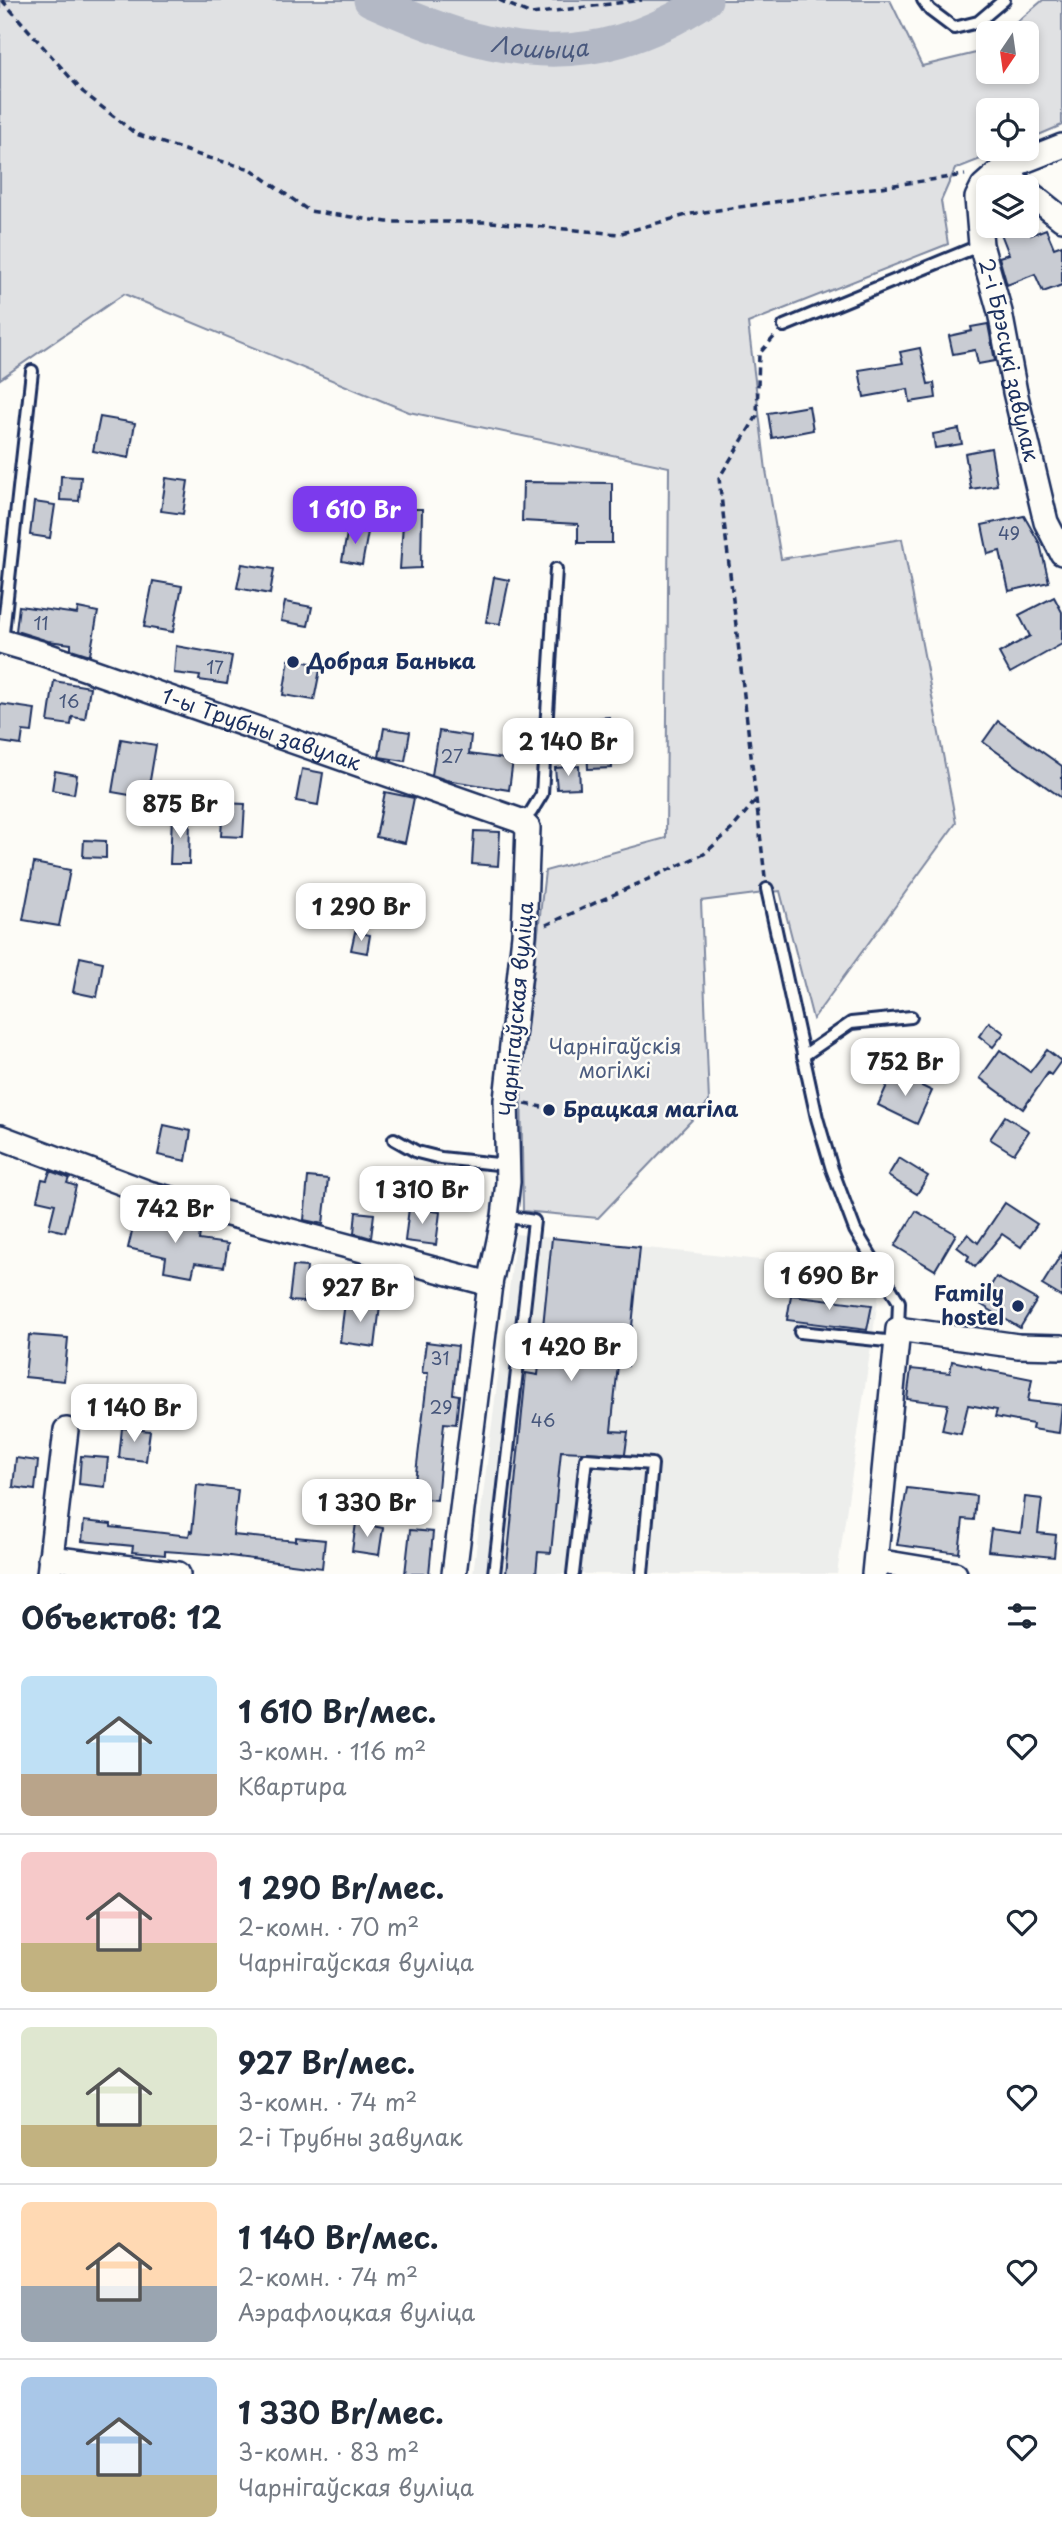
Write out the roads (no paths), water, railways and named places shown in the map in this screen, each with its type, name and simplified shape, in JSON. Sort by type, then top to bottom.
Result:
[{"type":"street","points":[[1001,170],[1062,146]]},
{"type":"street","points":[[1001,170],[1007,175]]},
{"type":"street","name":"2-і Брэсцкі завулак","points":[[1001,170],[983,186],[977,198],[981,245],[1000,312],[1015,393],[1046,522],[1062,554]]},
{"type":"street","points":[[1039,201],[1062,219]]},
{"type":"street","name":"1-ы Трубны завулак","points":[[1,641],[521,821]]},
{"type":"street","name":"Чарнігаўская вуліца","points":[[454,1574],[490,1284],[504,1216],[507,1165],[506,1100],[524,934],[528,828],[521,821]]},
{"type":"street","points":[[0,1137],[149,1193],[490,1284]]},
{"type":"street","points":[[956,1574],[875,1568],[897,1335],[1062,1348]]},
{"type":"street","points":[[66,1430],[50,1566],[178,1574]]},
{"type":"lane","points":[[923,0],[930,10],[954,27],[978,22],[1004,0]]},
{"type":"lane","points":[[784,326],[981,245]]},
{"type":"lane","points":[[1,641],[32,371]]},
{"type":"lane","points":[[521,821],[531,812],[542,794],[556,569]]},
{"type":"lane","points":[[766,889],[817,1118],[832,1169],[855,1230],[899,1301],[897,1335],[800,1332]]},
{"type":"lane","points":[[803,1056],[851,1023],[911,1017]]},
{"type":"lane","points":[[394,1139],[417,1152],[429,1155],[507,1165]]},
{"type":"lane","points":[[494,1574],[534,1221],[504,1216]]},
{"type":"lane","points":[[573,1574],[586,1459],[652,1464],[642,1574]]},
{"type":"waterway","name":"Лошыца","points":[[370,0],[458,34],[499,45],[540,50],[580,49],[621,41],[662,25],[706,0]]},
{"type":"place","name":"Добрая Банька","points":[[293,662]]},
{"type":"place","name":"Брацкая магіла","points":[[549,1110]]},
{"type":"place","name":"Family hostel","points":[[1018,1306]]},
{"type":"park label","name":"Чарнігаўскія могілкі","points":[[615,1059]]}]
